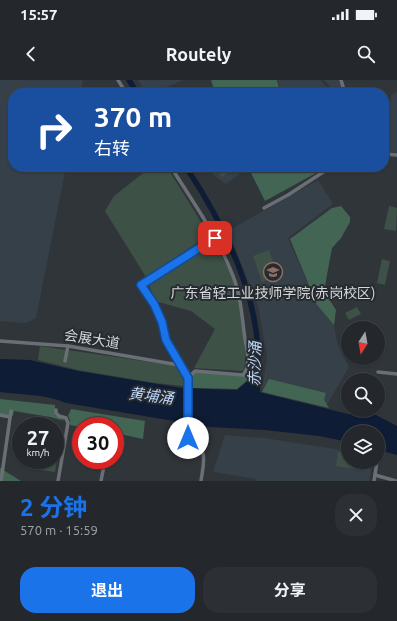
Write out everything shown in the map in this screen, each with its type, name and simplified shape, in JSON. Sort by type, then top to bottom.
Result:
[{"type":"street","points":[[174,172],[215,238],[234,277],[240,299],[247,354],[246,371],[243,375],[195,371],[188,378]]},
{"type":"street","points":[[264,208],[288,195],[323,172]]},
{"type":"street","points":[[201,481],[205,456],[199,445],[188,438],[188,378],[166,340],[162,322],[154,304],[141,285],[215,238]]},
{"type":"street","name":"会展大道","points":[[0,341],[68,346],[180,365]]},
{"type":"street","points":[[65,361],[68,346]]},
{"type":"street","points":[[378,372],[397,374]]},
{"type":"street","points":[[56,410],[56,413],[59,416],[66,418],[67,423],[58,481]]},
{"type":"street","points":[[1,481],[11,411]]},
{"type":"street","points":[[0,415],[10,417]]},
{"type":"street","points":[[101,481],[103,469]]},
{"type":"street","points":[[374,481],[376,469]]},
{"type":"street","points":[[375,475],[396,481]]},
{"type":"shaded area","points":[[0,80],[83,80],[81,88],[8,88],[8,172],[65,172],[36,318],[26,323],[0,321]]},
{"type":"shaded area","points":[[138,80],[184,80],[164,88],[142,88]]},
{"type":"shaded area","points":[[278,80],[320,80],[327,88],[280,88]]},
{"type":"shaded area","points":[[324,80],[340,80],[342,88],[332,88]]},
{"type":"shaded area","points":[[397,92],[397,153],[389,152],[389,100],[391,100],[391,95]]},
{"type":"shaded area","points":[[210,172],[243,172],[226,184]]},
{"type":"shaded area","name":"广东省轻工业技师学院(赤岗校区)","points":[[318,180],[333,204],[288,238],[317,305],[334,325],[337,342],[341,350],[341,365],[348,365],[349,367],[346,373],[341,373],[341,381],[327,405],[262,390],[267,357],[258,305],[228,231]]},
{"type":"shaded area","points":[[225,435],[264,438],[341,450],[341,469],[372,469],[369,481],[256,481],[256,479],[213,472]]},
{"type":"green space","points":[[211,80],[277,80],[279,88],[213,88]]},
{"type":"green space","points":[[145,172],[170,172],[209,235],[146,277],[105,211],[114,196]]},
{"type":"green space","points":[[218,172],[229,172],[222,177]]},
{"type":"green space","points":[[250,172],[318,172],[265,201]]},
{"type":"green space","points":[[341,206],[350,217],[350,222],[341,238],[332,248],[324,291],[336,310],[334,325],[317,305],[290,239],[332,208]]},
{"type":"green space","points":[[389,206],[397,208],[396,231],[384,229]]},
{"type":"green space","points":[[213,241],[230,272],[237,296],[244,339],[245,363],[243,371],[194,368],[215,329],[191,311],[155,301],[148,282]]},
{"type":"green space","points":[[269,250],[278,277],[262,282],[253,256]]},
{"type":"green space","points":[[382,259],[390,261],[385,285],[377,283]]},
{"type":"green space","points":[[357,307],[361,314],[349,320],[345,313]]},
{"type":"green space","points":[[40,346],[178,366],[184,378],[183,386],[155,383],[78,370],[38,360]]},
{"type":"green space","points":[[195,371],[247,374],[249,379],[237,389],[193,388],[192,377]]},
{"type":"green space","points":[[269,379],[326,393],[324,400],[329,408],[262,392]]},
{"type":"green space","points":[[0,399],[55,405],[55,415],[58,417],[14,411],[13,416],[9,415],[9,418],[0,417]]},
{"type":"green space","points":[[71,409],[120,417],[72,417],[72,425],[70,425],[68,416]]},
{"type":"green space","points":[[124,418],[145,421],[143,439],[124,435]]},
{"type":"green space","points":[[338,452],[341,452],[341,467],[336,466]]},
{"type":"green space","points":[[0,468],[21,481],[0,481]]},
{"type":"green space","points":[[34,469],[56,469],[55,472]]},
{"type":"green space","points":[[356,469],[369,469],[369,471]]},
{"type":"water","name":"黄埔涌","points":[[0,359],[30,360],[78,371],[182,388],[237,390],[250,379],[254,369],[260,369],[260,392],[341,412],[341,417],[380,417],[397,426],[397,455],[385,452],[385,425],[341,425],[341,441],[319,436],[265,430],[210,427],[66,403],[42,396],[0,392]]},
{"type":"waterway","name":"赤沙涌","points":[[129,80],[134,88]]},
{"type":"waterway","name":"赤沙涌","points":[[189,172],[214,214],[227,240],[239,267],[248,294],[255,322],[258,349],[257,376]]},
{"type":"place","name":"广东省轻工业技师学院(赤岗校区)","points":[[273,272]]},
{"type":"route","points":[[188,438],[188,378],[166,340],[162,322],[154,304],[141,285],[215,238]]}]
